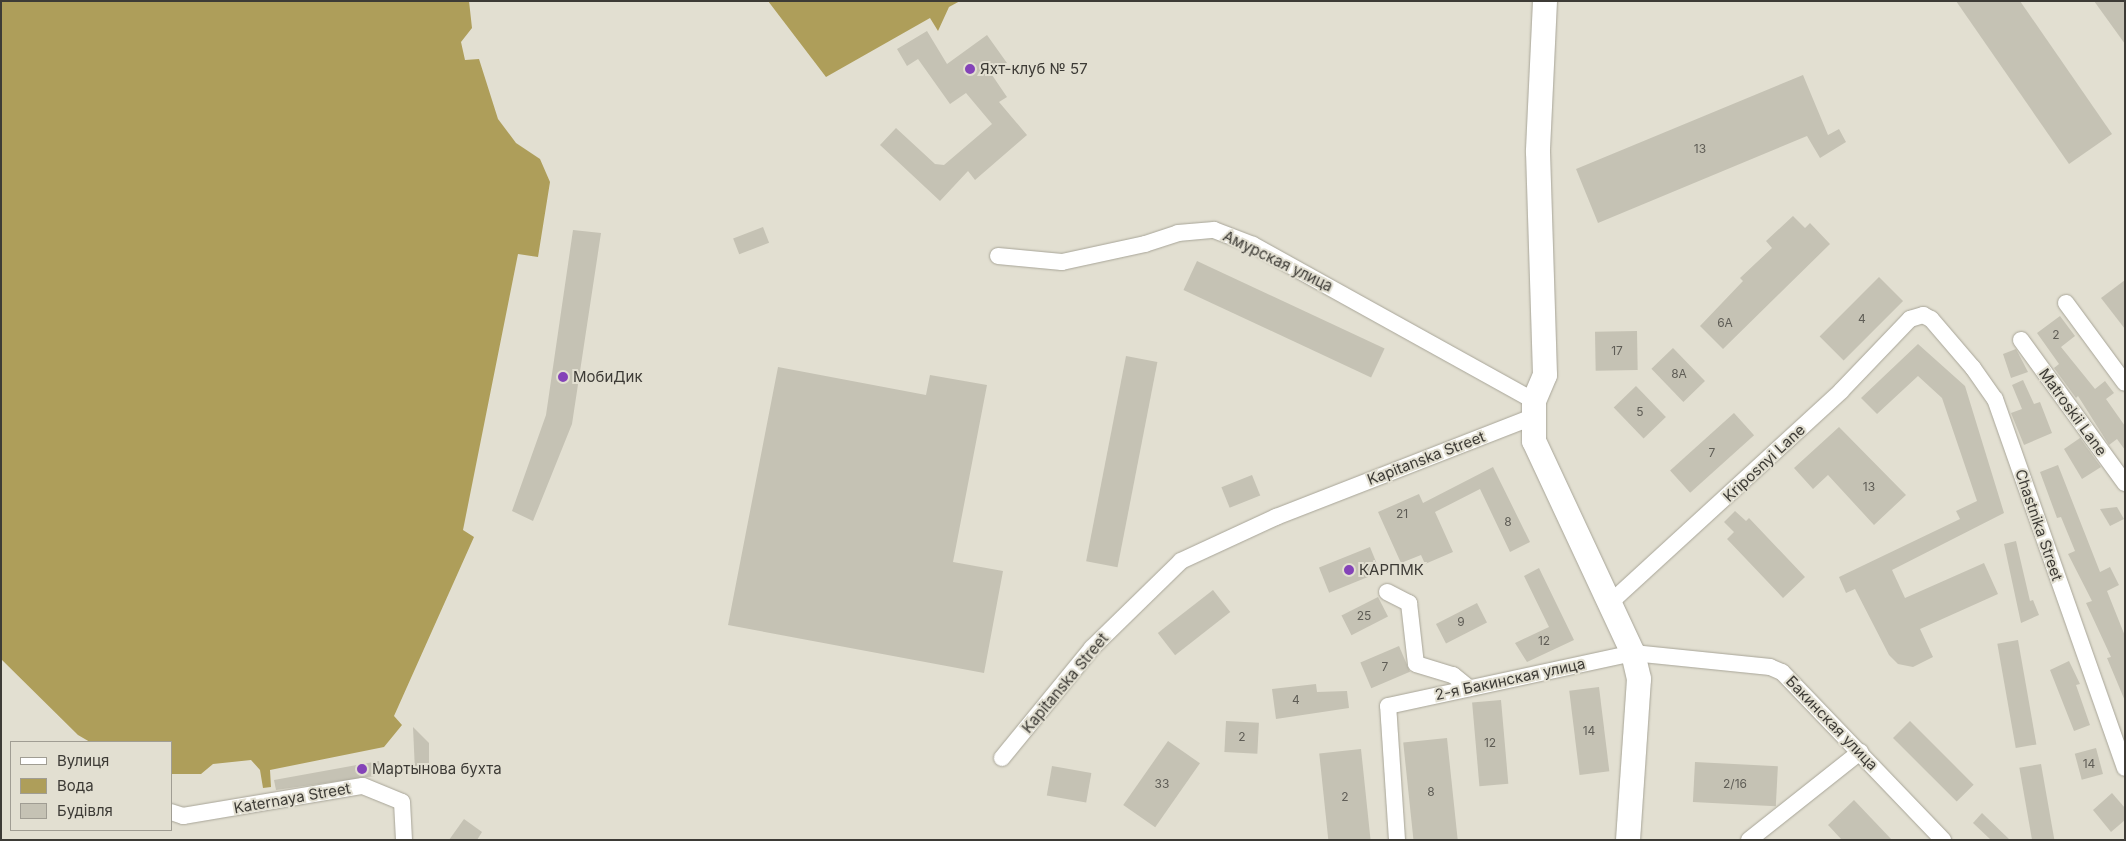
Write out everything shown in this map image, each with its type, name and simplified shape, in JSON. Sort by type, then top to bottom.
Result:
[{"type":"main road","points":[[1545,1],[1538,152],[1545,375],[1533,409],[1534,441],[1611,602],[1633,653],[1639,679],[1628,840]]},
{"type":"street","name":"Амурская улица","points":[[998,256],[1062,262],[1145,244],[1178,233],[1214,230],[1253,245],[1533,409]]},
{"type":"street","points":[[2066,303],[2125,383]]},
{"type":"street","name":"Chastnika Street","points":[[1910,319],[1923,315],[1931,319],[1973,368],[1995,400],[2125,768]]},
{"type":"street","name":"Kriposnyi Lane","points":[[1611,602],[1841,391],[1910,319]]},
{"type":"street","name":"Matroskii Lane","points":[[2022,340],[2125,483]]},
{"type":"street","name":"Kapitanska Street","points":[[1002,758],[1092,648],[1181,561],[1276,517],[1533,409]]},
{"type":"street","points":[[1387,592],[1409,603],[1416,664],[1453,676],[1470,688]]},
{"type":"street","name":"2-я Бакинская улица","points":[[1397,840],[1388,706],[1633,653]]},
{"type":"street","name":"Бакинская улица","points":[[1633,653],[1770,667],[1792,681],[1943,840]]},
{"type":"street","points":[[1749,840],[1860,752]]},
{"type":"street","name":"Katernaya Street","points":[[172,812],[182,816],[363,786],[402,802],[404,840]]},
{"type":"water","points":[[1,1],[469,1],[472,28],[461,42],[465,60],[479,59],[498,119],[516,143],[540,159],[550,182],[538,257],[518,254],[463,530],[474,537],[394,716],[402,725],[384,747],[270,770],[271,787],[263,788],[260,770],[251,760],[213,764],[201,774],[172,774],[172,741],[88,741],[78,735],[1,659]]},
{"type":"water","points":[[768,1],[960,1],[949,7],[938,31],[930,18],[826,77]]},
{"type":"building","points":[[1956,1],[2020,1],[2112,134],[2069,164]]},
{"type":"building","points":[[2094,1],[2125,1],[2125,44]]},
{"type":"building","points":[[927,31],[947,64],[987,35],[1007,63],[992,75],[1007,97],[999,102],[1027,135],[975,180],[968,171],[940,201],[880,145],[896,128],[935,164],[944,165],[992,124],[966,93],[950,104],[918,59],[907,66],[897,49]]},
{"type":"building","points":[[1803,75],[1828,135],[1839,129],[1846,142],[1820,158],[1807,136],[1598,223],[1576,169]]},
{"type":"building","points":[[1793,216],[1805,228],[1810,223],[1830,244],[1723,349],[1700,326],[1743,281],[1740,278],[1772,248],[1766,241]]},
{"type":"building","points":[[763,227],[769,243],[739,254],[733,238]]},
{"type":"building","points":[[573,230],[601,233],[572,424],[533,521],[512,511],[546,415]]},
{"type":"building","points":[[1197,261],[1385,348],[1371,377],[1183,290]]},
{"type":"building","points":[[1879,277],[1903,301],[1844,360],[1820,336]]},
{"type":"building","points":[[2125,280],[2125,329],[2101,298]]},
{"type":"building","points":[[2060,316],[2075,336],[2061,347],[2095,389],[2105,381],[2114,393],[2106,399],[2125,426],[2125,450],[2117,439],[2109,445],[2078,396],[2076,398],[2054,368],[2059,364],[2037,333]]},
{"type":"building","points":[[1637,331],[1638,370],[1596,371],[1595,332]]},
{"type":"building","points":[[1918,344],[1965,386],[2004,513],[1892,570],[1905,598],[1984,563],[1998,594],[1920,629],[1933,657],[1913,667],[1898,664],[1889,655],[1855,589],[1846,593],[1839,577],[1960,519],[1956,511],[1977,501],[1942,398],[1918,376],[1877,414],[1861,398]]},
{"type":"building","points":[[1673,348],[1705,381],[1683,402],[1651,369]]},
{"type":"building","points":[[2016,349],[2028,372],[2011,378],[2003,354]]},
{"type":"building","points":[[1126,356],[1157,362],[1118,567],[1086,561]]},
{"type":"building","points":[[778,367],[926,395],[930,375],[987,385],[953,562],[1003,571],[984,673],[728,625]]},
{"type":"building","points":[[2023,380],[2034,404],[2040,402],[2052,433],[2024,445],[2011,413],[2022,409],[2012,385]]},
{"type":"building","points":[[1636,386],[1666,417],[1644,438],[1614,408]]},
{"type":"building","points":[[1734,413],[1754,435],[1690,493],[1670,471]]},
{"type":"building","points":[[1839,427],[1906,495],[1874,525],[1828,475],[1813,489],[1794,468]]},
{"type":"building","points":[[2080,438],[2101,467],[2082,479],[2064,449]]},
{"type":"building","points":[[2058,465],[2100,572],[2110,567],[2119,585],[2107,591],[2125,636],[2125,701],[2107,658],[2111,657],[2086,603],[2092,601],[2068,554],[2075,551],[2061,517],[2057,518],[2040,472]]},
{"type":"building","points":[[1493,467],[1530,542],[1510,552],[1480,489],[1435,512],[1453,552],[1425,564],[1421,555],[1401,563],[1378,512],[1419,494],[1423,503]]},
{"type":"building","points":[[1252,475],[1260,495],[1230,508],[1221,487]]},
{"type":"building","points":[[2117,507],[2124,519],[2110,526],[2100,509]]},
{"type":"building","points":[[1735,511],[1746,521],[1749,518],[1805,577],[1783,598],[1727,539],[1734,532],[1724,522]]},
{"type":"building","points":[[2016,541],[2030,601],[2033,600],[2039,615],[2021,623],[2004,544]]},
{"type":"building","name":"КАРПМК","points":[[1370,547],[1380,572],[1329,593],[1319,568]]},
{"type":"building","points":[[1539,568],[1574,640],[1527,662],[1515,643],[1549,627],[1524,576]]},
{"type":"building","points":[[1213,590],[1230,612],[1175,655],[1158,633]]},
{"type":"building","points":[[1378,597],[1388,617],[1351,635],[1341,616]]},
{"type":"building","points":[[1477,603],[1487,623],[1446,643],[1436,624]]},
{"type":"building","points":[[2018,640],[2036,744],[2016,748],[1997,644]]},
{"type":"building","points":[[1399,646],[1410,672],[1371,688],[1360,662]]},
{"type":"building","points":[[2069,661],[2080,684],[2076,685],[2090,725],[2074,731],[2050,670]]},
{"type":"building","points":[[1316,684],[1317,692],[1347,691],[1349,708],[1276,719],[1272,689]]},
{"type":"building","points":[[1599,687],[1609,771],[1580,775],[1569,691]]},
{"type":"building","points":[[1501,700],[1508,784],[1479,786],[1472,703]]},
{"type":"building","points":[[1226,721],[1259,723],[1257,754],[1224,752]]},
{"type":"building","points":[[1910,721],[1974,785],[1957,802],[1893,738]]},
{"type":"building","points":[[413,727],[429,743],[429,771],[415,771]]},
{"type":"building","points":[[1447,738],[1458,840],[1413,840],[1403,743]]},
{"type":"building","points":[[1168,741],[1200,763],[1155,827],[1123,805]]},
{"type":"building","points":[[2096,748],[2103,774],[2082,780],[2075,754]]},
{"type":"building","points":[[1361,749],[1371,840],[1328,840],[1319,753]]},
{"type":"building","points":[[379,761],[382,775],[276,790],[274,780]]},
{"type":"building","points":[[1695,762],[1778,766],[1776,806],[1693,802]]},
{"type":"building","points":[[2041,764],[2054,840],[2032,840],[2019,768]]},
{"type":"building","points":[[1052,766],[1091,773],[1086,802],[1047,796]]},
{"type":"building","points":[[2112,793],[2125,808],[2125,820],[2111,832],[2093,810]]},
{"type":"building","points":[[1854,800],[1892,840],[1842,840],[1828,825]]},
{"type":"building","points":[[1982,813],[2010,840],[1991,840],[1973,823]]},
{"type":"building","points":[[464,819],[482,832],[477,840],[449,840]]},
{"type":"place","name":"Яхт-клуб № 57","points":[[970,69]]},
{"type":"place","name":"МобиДик","points":[[563,377]]},
{"type":"place","name":"КАРПМК","points":[[1349,570]]},
{"type":"place","name":"Мартынова бухта","points":[[362,769]]}]
